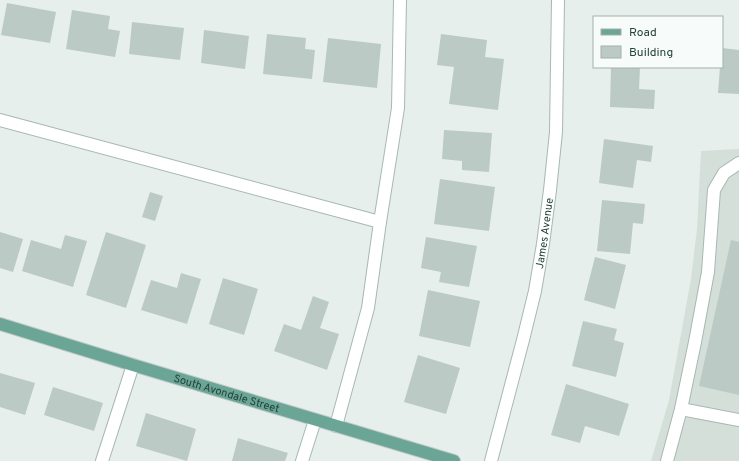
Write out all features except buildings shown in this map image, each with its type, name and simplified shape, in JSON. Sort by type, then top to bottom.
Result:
[{"type":"main road","name":"South Avondale Street","points":[[0,324],[454,461]]},
{"type":"street","points":[[336,426],[368,308],[398,108],[400,0]]},
{"type":"street","name":"James Avenue","points":[[490,461],[535,291],[543,244],[556,132],[558,0]]},
{"type":"street","points":[[0,120],[380,222]]},
{"type":"street","points":[[667,461],[681,409],[708,272],[714,190],[724,173],[739,163]]},
{"type":"street","points":[[102,461],[133,365]]},
{"type":"street","points":[[681,409],[739,420]]},
{"type":"street","points":[[302,461],[314,420]]},
{"type":"shaded area","points":[[739,149],[739,461],[651,461],[669,400],[691,279],[697,229],[701,151]]}]
